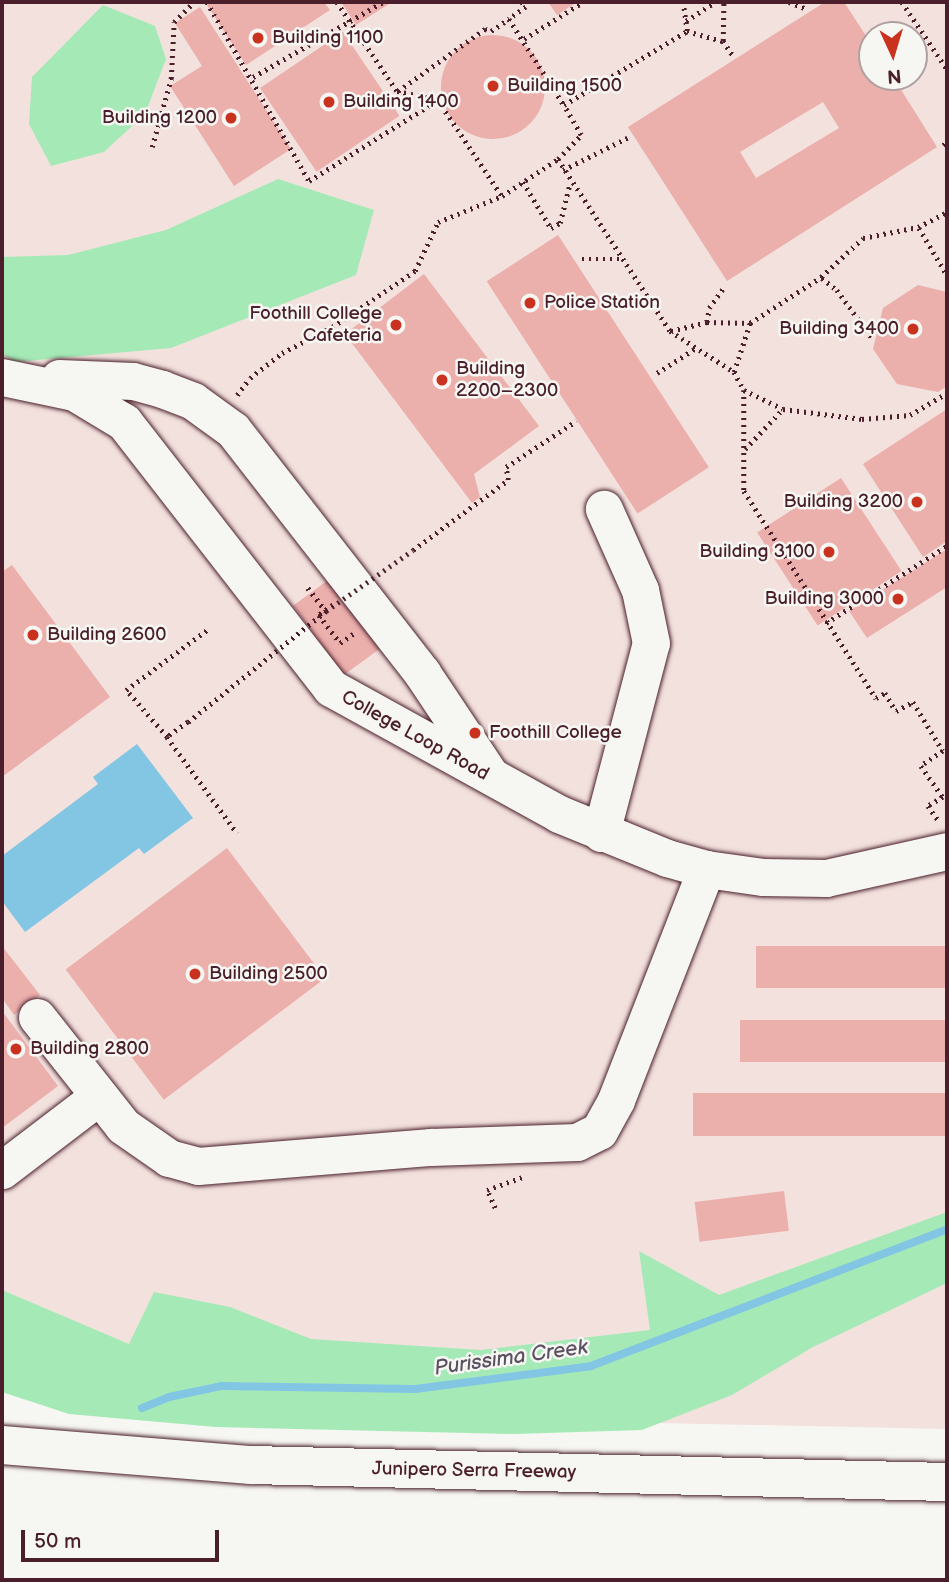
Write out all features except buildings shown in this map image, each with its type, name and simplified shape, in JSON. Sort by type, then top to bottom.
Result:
[{"type":"highway","name":"Junipero Serra Freeway","points":[[2,1445],[251,1465],[947,1482]]},
{"type":"street","points":[[2,377],[133,381],[193,401],[220,418],[422,673],[493,780]]},
{"type":"street","name":"College Loop Road","points":[[2,377],[74,392],[124,422],[331,688],[493,780],[601,833],[706,869],[763,877],[826,878],[944,838]]},
{"type":"street","points":[[601,833],[651,643],[640,590],[604,509]]},
{"type":"street","points":[[37,1017],[99,1096],[142,1142],[169,1158],[198,1166],[431,1147],[557,1146],[586,1139],[605,1124],[706,869]]},
{"type":"street","points":[[2,1170],[99,1096]]},
{"type":"path","points":[[152,147],[171,79],[174,22],[194,2]]},
{"type":"path","points":[[206,2],[253,77],[309,181],[438,100]]},
{"type":"path","points":[[337,2],[397,91],[438,100],[502,196]]},
{"type":"path","points":[[253,77],[383,2]]},
{"type":"path","points":[[397,91],[485,29],[491,31],[526,7],[522,2]]},
{"type":"path","points":[[524,39],[583,2]]},
{"type":"path","points":[[683,2],[687,31]]},
{"type":"path","points":[[686,21],[715,2]]},
{"type":"path","points":[[724,2],[723,41],[734,57]]},
{"type":"path","points":[[789,2],[807,9]]},
{"type":"path","points":[[902,2],[947,69]]},
{"type":"path","points":[[235,398],[250,378],[282,353],[332,327],[415,271],[438,222],[502,196],[558,159],[581,135],[565,105],[509,19]]},
{"type":"path","points":[[565,105],[687,31],[723,41]]},
{"type":"path","points":[[563,170],[627,138]]},
{"type":"path","points":[[558,159],[570,182],[670,331],[734,372],[744,390],[744,491],[826,624],[876,698],[884,693],[896,712],[913,702],[943,751],[921,766],[943,797],[928,806],[944,838]]},
{"type":"path","points":[[523,182],[551,229],[560,223],[570,182]]},
{"type":"path","points":[[670,331],[707,322],[750,323],[821,277],[863,237],[918,228],[947,212]]},
{"type":"path","points":[[918,228],[947,275]]},
{"type":"path","points":[[582,259],[621,259]]},
{"type":"path","points":[[821,277],[837,289],[872,338]]},
{"type":"path","points":[[707,322],[709,308],[725,286]]},
{"type":"path","points":[[734,372],[750,323]]},
{"type":"path","points":[[657,373],[696,348]]},
{"type":"path","points":[[744,390],[783,409],[862,419],[911,415],[947,393]]},
{"type":"path","points":[[744,450],[783,409]]},
{"type":"path","points":[[167,737],[326,611],[508,480],[506,467],[576,421]]},
{"type":"path","points":[[826,624],[947,546]]},
{"type":"path","points":[[308,588],[326,611]]},
{"type":"path","points":[[324,622],[340,643],[354,634]]},
{"type":"path","points":[[208,629],[126,690],[167,737],[237,833]]},
{"type":"path","points":[[495,1208],[487,1190],[535,1172]]},
{"type":"shaded area","name":"Foothill College","points":[[2,2],[947,2],[947,1429],[93,1411],[2,1388]]},
{"type":"green space","points":[[103,5],[155,26],[166,59],[145,114],[104,152],[51,166],[29,124],[32,77]]},
{"type":"green space","points":[[278,179],[374,210],[356,275],[171,348],[15,362],[2,354],[2,257],[68,255],[166,230]]},
{"type":"green space","points":[[947,1212],[947,1283],[813,1347],[732,1395],[642,1430],[514,1434],[216,1427],[69,1414],[2,1392],[2,1290],[129,1344],[154,1292],[230,1307],[311,1339],[481,1350],[650,1330],[639,1251],[719,1295]]},
{"type":"water","points":[[137,744],[193,818],[144,854],[139,848],[25,932],[2,901],[2,856],[98,784],[93,777]]},
{"type":"waterway","name":"Purissima Creek","points":[[142,1408],[169,1397],[221,1386],[415,1389],[591,1366],[947,1229]]},
{"type":"place","name":"Building 1100","points":[[258,38]]},
{"type":"place","name":"Building 1500","points":[[493,86]]},
{"type":"place","name":"Building 1400","points":[[329,102]]},
{"type":"place","name":"Building 1200","points":[[231,118]]},
{"type":"place","name":"Police Station","points":[[530,303]]},
{"type":"place","name":"Foothill College Cafeteria","points":[[396,325]]},
{"type":"place","name":"Building 3400","points":[[913,329]]},
{"type":"place","name":"Building 2200–2300","points":[[442,380]]},
{"type":"place","name":"Building 3200","points":[[917,502]]},
{"type":"place","name":"Building 3100","points":[[829,552]]},
{"type":"place","name":"Building 3000","points":[[898,599]]},
{"type":"place","name":"Building 2600","points":[[33,635]]},
{"type":"place","name":"Foothill College","points":[[475,733]]},
{"type":"place","name":"Building 2500","points":[[195,974]]},
{"type":"place","name":"Building 2800","points":[[16,1049]]}]
